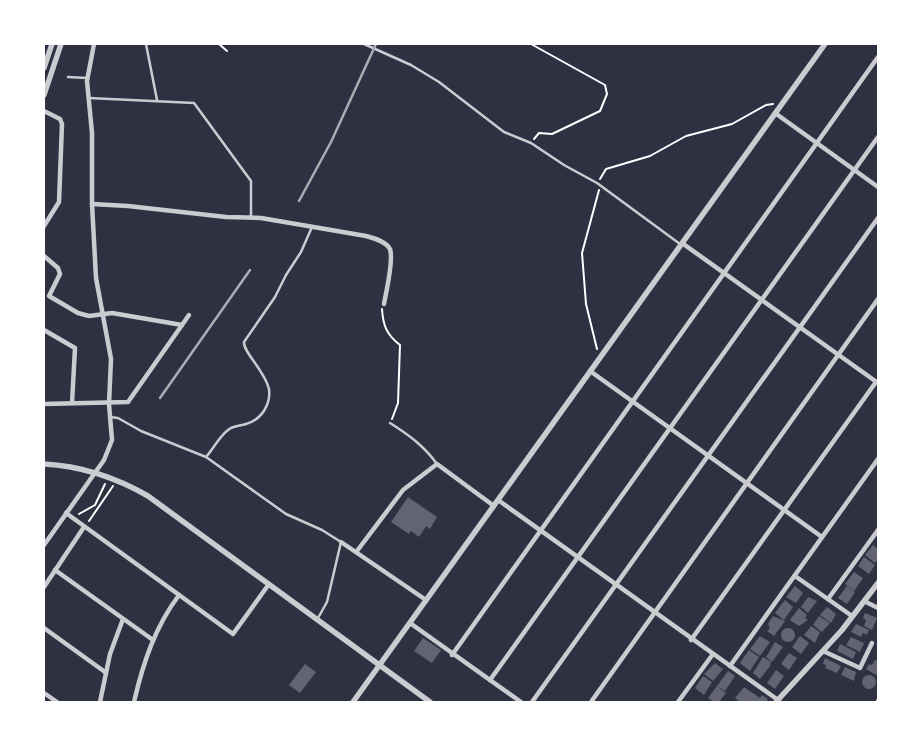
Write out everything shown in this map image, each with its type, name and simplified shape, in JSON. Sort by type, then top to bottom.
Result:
[{"type":"street","points":[[44,68],[52,44]]},
{"type":"street","points":[[44,95],[61,44]]},
{"type":"street","points":[[44,545],[95,472],[112,440],[109,404],[111,359],[96,278],[92,204],[88,78],[94,44]]},
{"type":"street","points":[[352,702],[825,44]]},
{"type":"street","points":[[452,655],[878,57]]},
{"type":"street","points":[[44,111],[60,119],[62,124],[59,202],[44,226]]},
{"type":"street","points":[[775,113],[818,142],[878,187]]},
{"type":"street","points":[[490,680],[878,137]]},
{"type":"street","points":[[92,204],[277,220],[366,236],[386,246],[391,257],[384,304]]},
{"type":"street","points":[[532,702],[878,218]]},
{"type":"street","points":[[681,244],[763,300],[877,383],[691,640]]},
{"type":"street","points":[[44,256],[58,268],[60,274],[48,296],[78,313],[89,316],[112,312],[182,325]]},
{"type":"street","points":[[591,702],[878,299]]},
{"type":"street","points":[[44,404],[109,404],[128,402],[188,315]]},
{"type":"street","points":[[44,330],[75,348],[72,403]]},
{"type":"street","points":[[590,371],[822,536]]},
{"type":"street","points":[[730,666],[878,459]]},
{"type":"street","points":[[44,464],[73,467],[95,472],[122,482],[148,496],[430,702]]},
{"type":"street","points":[[357,551],[403,490],[437,464],[494,506]]},
{"type":"street","points":[[498,500],[777,701],[823,651],[878,583]]},
{"type":"street","points":[[66,513],[233,634],[269,584]]},
{"type":"street","points":[[44,587],[84,527]]},
{"type":"street","points":[[828,599],[878,530]]},
{"type":"street","points":[[341,542],[357,551],[426,600]]},
{"type":"street","points":[[55,570],[153,640]]},
{"type":"street","points":[[795,576],[852,616]]},
{"type":"street","points":[[134,702],[144,660],[167,612],[179,595]]},
{"type":"street","points":[[864,601],[878,608]]},
{"type":"street","points":[[100,702],[105,672],[123,619]]},
{"type":"street","points":[[410,623],[452,655],[521,702]]},
{"type":"street","points":[[44,628],[105,672]]},
{"type":"street","points":[[823,651],[860,668],[872,643]]},
{"type":"street","points":[[678,702],[713,654]]},
{"type":"street","points":[[44,693],[57,702]]},
{"type":"lane","points":[[146,44],[157,100]]},
{"type":"lane","points":[[364,44],[411,65],[439,82],[504,132],[531,143],[600,185],[681,244]]},
{"type":"lane","points":[[68,77],[88,78]]},
{"type":"lane","points":[[90,98],[194,103],[251,181],[251,219]]},
{"type":"lane","points":[[206,458],[229,429],[254,421],[267,406],[270,396],[267,381],[259,365],[245,350],[244,342],[275,297],[301,252],[312,227]]},
{"type":"lane","points":[[110,417],[118,418],[141,431],[206,458],[286,514],[322,530],[341,542],[328,602],[317,619]]},
{"type":"lane","points":[[390,423],[409,434],[428,451],[437,464]]},
{"type":"path","points":[[219,44],[227,51]]},
{"type":"path","points":[[531,44],[601,83],[605,86],[607,94],[600,111],[552,134],[539,133],[531,143]]},
{"type":"path","points":[[599,358],[586,304],[582,253],[606,169],[650,156],[686,136],[732,124],[766,105],[783,102]]},
{"type":"path","points":[[384,304],[382,309],[384,326],[389,336],[400,345],[398,404],[390,423]]},
{"type":"path","points":[[74,519],[82,511],[91,509],[95,505],[106,483]]},
{"type":"path","points":[[84,527],[113,485]]},
{"type":"building","points":[[408,497],[437,517],[430,529],[426,526],[419,537],[411,531],[409,534],[391,522]]},
{"type":"building","points":[[873,545],[878,549],[878,559],[875,563],[865,555]]},
{"type":"building","points":[[864,557],[875,565],[869,574],[858,566]]},
{"type":"building","points":[[854,572],[863,578],[854,591],[845,584]]},
{"type":"building","points":[[795,586],[803,593],[796,603],[786,597]]},
{"type":"building","points":[[847,586],[855,592],[847,604],[838,598]]},
{"type":"building","points":[[808,597],[817,601],[808,613],[801,607]]},
{"type":"building","points":[[785,600],[793,607],[784,620],[775,613]]},
{"type":"building","points":[[827,607],[836,614],[831,623],[820,615]]},
{"type":"building","points":[[799,608],[807,615],[805,618],[808,620],[799,626],[790,620]]},
{"type":"building","points":[[865,613],[877,618],[872,630],[864,626],[866,620],[863,618]]},
{"type":"building","points":[[773,616],[785,621],[774,636],[767,631],[770,628],[768,624]]},
{"type":"building","points":[[819,616],[830,623],[822,632],[813,625]]},
{"type":"building","points":[[856,624],[869,630],[867,635],[863,633],[861,637],[851,632]]},
{"type":"building","points":[[811,626],[820,632],[815,643],[804,635]]},
{"type":"building","points":[[788,628],[793,630],[795,635],[793,640],[788,642],[783,640],[781,635],[783,630]]},
{"type":"building","points":[[760,636],[770,642],[760,656],[750,649]]},
{"type":"building","points":[[800,636],[809,643],[801,654],[792,647]]},
{"type":"building","points":[[851,637],[864,643],[860,652],[846,645]]},
{"type":"building","points":[[423,638],[441,650],[432,663],[414,651]]},
{"type":"building","points":[[775,642],[783,647],[772,662],[766,657]]},
{"type":"building","points":[[840,644],[856,652],[853,659],[837,651]]},
{"type":"building","points":[[749,650],[759,657],[750,671],[740,663]]},
{"type":"building","points":[[789,653],[797,658],[789,670],[781,664]]},
{"type":"building","points":[[763,657],[771,662],[760,679],[753,673]]},
{"type":"building","points":[[825,658],[841,666],[837,673],[825,668],[826,665],[823,664]]},
{"type":"building","points":[[875,660],[878,661],[878,676],[866,669]]},
{"type":"building","points":[[715,663],[723,669],[713,681],[704,674]]},
{"type":"building","points":[[305,664],[316,672],[300,693],[289,685]]},
{"type":"building","points":[[845,667],[856,672],[854,681],[841,675]]},
{"type":"building","points":[[776,670],[784,676],[775,689],[767,683]]},
{"type":"building","points":[[728,671],[735,676],[725,691],[717,686]]},
{"type":"building","points":[[869,675],[874,677],[876,682],[874,687],[869,689],[864,687],[862,682],[864,677]]},
{"type":"building","points":[[703,676],[712,682],[704,695],[695,688]]},
{"type":"building","points":[[717,686],[726,693],[719,702],[714,702],[708,698]]},
{"type":"building","points":[[744,687],[760,698],[762,695],[768,699],[766,702],[740,702],[735,698]]},
{"type":"railway","points":[[299,201],[331,142],[376,44]]},
{"type":"railway","points":[[160,398],[250,270]]}]
